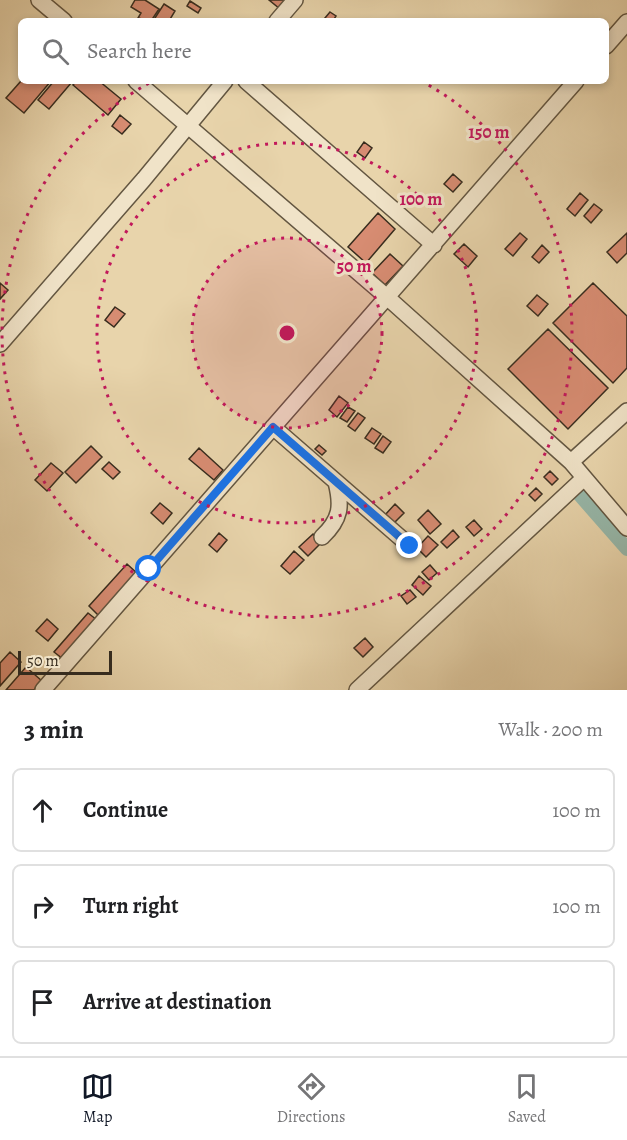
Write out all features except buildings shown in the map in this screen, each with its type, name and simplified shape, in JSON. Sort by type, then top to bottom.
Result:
[{"type":"street","points":[[39,0],[60,18]]},
{"type":"street","points":[[280,18],[295,0]]},
{"type":"street","points":[[609,43],[627,22]]},
{"type":"street","points":[[140,84],[388,298],[571,462],[627,528]]},
{"type":"street","points":[[0,344],[144,179],[222,84]]},
{"type":"street","points":[[249,84],[434,245]]},
{"type":"street","points":[[43,690],[573,84]]},
{"type":"street","points":[[571,462],[627,411]]},
{"type":"street","points":[[273,427],[410,546]]},
{"type":"street","points":[[357,690],[584,478]]},
{"type":"street","points":[[322,537],[334,526],[338,514],[340,500],[336,482]]},
{"type":"waterway","points":[[578,493],[627,549]]},
{"type":"route","points":[[149,569],[273,427],[410,546]]}]
